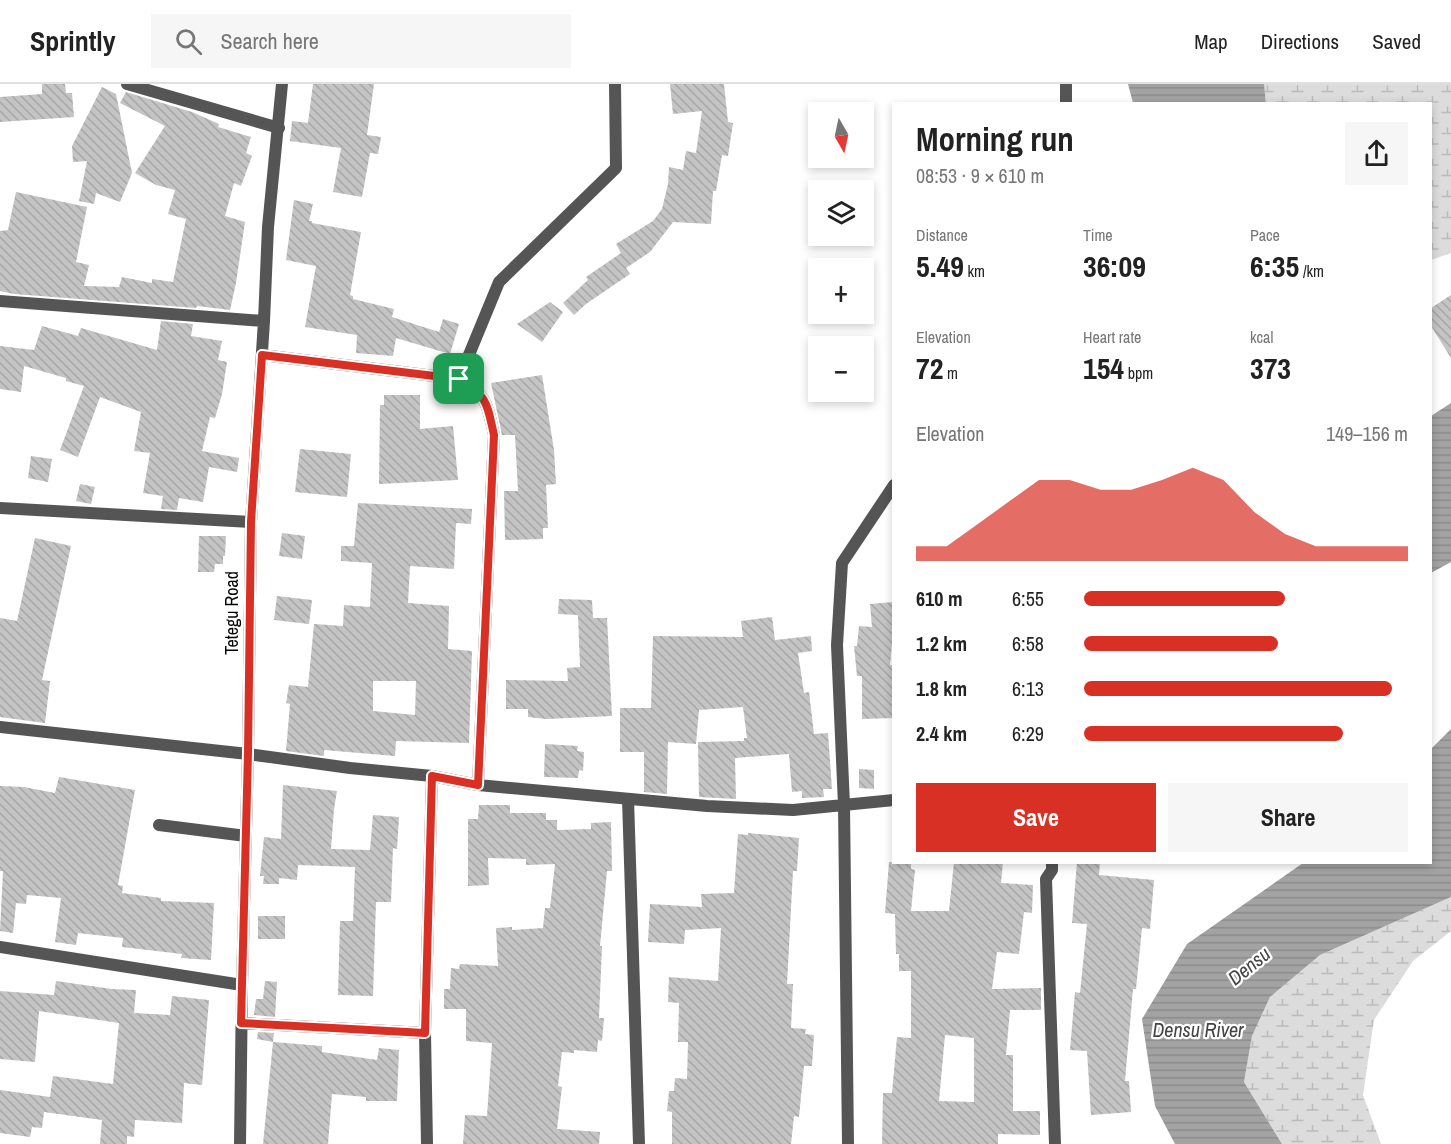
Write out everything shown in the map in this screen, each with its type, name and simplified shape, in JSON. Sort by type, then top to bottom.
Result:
[{"type":"street","points":[[127,84],[279,128]]},
{"type":"street","name":"Tetegu Road","points":[[240,1144],[251,522],[268,227],[282,84]]},
{"type":"street","points":[[459,379],[499,282],[616,168],[615,84]]},
{"type":"street","points":[[1066,84],[1066,102]]},
{"type":"street","points":[[0,301],[264,321]]},
{"type":"street","points":[[262,355],[459,379],[477,390],[488,407],[494,435],[478,785]]},
{"type":"street","points":[[848,1144],[844,805],[837,645],[842,563],[892,487]]},
{"type":"street","points":[[0,508],[251,522]]},
{"type":"street","points":[[0,727],[248,753],[350,768],[432,776],[478,785],[628,799],[770,810],[892,800]]},
{"type":"street","points":[[427,1144],[425,1033],[432,776]]},
{"type":"street","points":[[628,799],[639,1144]]},
{"type":"street","points":[[159,825],[246,837]]},
{"type":"street","points":[[1052,864],[1052,870],[1046,879],[1055,1144]]},
{"type":"street","points":[[0,947],[242,986]]},
{"type":"street","points":[[241,1023],[425,1033]]},
{"type":"green space","points":[[1264,84],[1451,84],[1451,253],[1432,260],[1432,102],[1266,102]]},
{"type":"green space","points":[[1451,897],[1451,931],[1413,961],[1374,1020],[1363,1095],[1381,1144],[1282,1144],[1244,1082],[1252,1036],[1270,997],[1320,955]]},
{"type":"water","points":[[1128,84],[1264,84],[1266,102],[1133,102]]},
{"type":"water","points":[[1451,403],[1451,562],[1432,572],[1432,415]]},
{"type":"water","name":"Densu River","points":[[1451,729],[1451,897],[1320,955],[1270,997],[1252,1036],[1244,1082],[1282,1144],[1175,1144],[1155,1106],[1142,1019],[1187,944],[1302,864],[1432,864],[1432,748]]},
{"type":"building","points":[[42,84],[65,84],[66,93],[72,93],[74,117],[0,122],[0,97],[42,94]]},
{"type":"building","points":[[313,84],[374,84],[367,135],[381,137],[378,154],[370,153],[362,197],[333,192],[341,148],[290,141],[292,121],[308,123]]},
{"type":"building","points":[[670,84],[724,84],[728,122],[733,123],[728,156],[722,155],[716,191],[713,191],[711,224],[673,222],[650,252],[626,268],[630,274],[574,315],[563,303],[588,280],[586,277],[621,253],[616,244],[653,221],[662,209],[668,184],[669,167],[683,170],[686,151],[696,153],[702,111],[673,114]]},
{"type":"building","points":[[102,87],[116,94],[132,173],[120,202],[96,193],[94,204],[79,201],[87,161],[73,162],[72,146]]},
{"type":"building","points":[[126,92],[192,112],[219,124],[218,127],[251,137],[246,153],[252,156],[241,186],[234,183],[225,216],[245,222],[230,310],[14,294],[0,291],[0,231],[8,230],[16,192],[87,207],[76,262],[89,265],[84,286],[119,287],[122,277],[152,283],[152,279],[173,282],[186,219],[168,214],[175,190],[156,185],[135,173],[165,126],[120,103]]},
{"type":"building","points":[[294,200],[313,204],[309,221],[312,223],[361,232],[350,295],[353,299],[394,309],[392,317],[439,332],[443,319],[459,324],[450,354],[396,338],[393,356],[356,353],[357,335],[305,327],[316,266],[286,260]]},
{"type":"building","points":[[1451,295],[1451,358],[1432,328],[1432,307]]},
{"type":"building","points":[[550,302],[563,312],[542,342],[517,324]]},
{"type":"building","points":[[161,321],[193,324],[191,336],[222,341],[218,360],[227,362],[222,394],[215,418],[210,417],[202,451],[239,458],[237,472],[209,467],[203,502],[179,498],[177,510],[161,509],[163,496],[143,493],[150,453],[134,451],[141,412],[100,397],[78,457],[60,450],[84,386],[66,381],[66,378],[24,366],[21,392],[0,389],[0,346],[34,350],[42,326],[78,336],[81,328],[157,350]]},
{"type":"building","points":[[542,375],[554,450],[556,484],[546,485],[548,528],[543,528],[543,539],[505,540],[504,491],[518,491],[515,435],[502,435],[491,383]]},
{"type":"building","points":[[384,395],[420,395],[420,429],[453,426],[458,480],[379,484],[380,405],[384,405]]},
{"type":"building","points":[[300,449],[351,454],[347,497],[295,492]]},
{"type":"building","points":[[31,456],[52,459],[48,482],[28,478]]},
{"type":"building","points":[[80,484],[95,487],[91,504],[76,501]]},
{"type":"building","points":[[358,503],[472,509],[471,524],[456,523],[454,569],[410,566],[408,603],[449,606],[448,649],[472,651],[469,743],[396,741],[395,756],[324,750],[324,756],[286,751],[290,704],[286,703],[289,685],[308,687],[314,624],[343,626],[344,605],[370,607],[372,563],[341,561],[341,546],[354,546]],"holes":[[[373,681],[416,681],[415,715],[373,711]]]},
{"type":"building","points":[[282,533],[305,536],[302,559],[279,556]]},
{"type":"building","points":[[199,536],[226,536],[223,564],[215,564],[214,572],[198,572]]},
{"type":"building","points":[[35,538],[71,546],[42,680],[50,681],[45,723],[0,717],[0,618],[17,621]]},
{"type":"building","points":[[277,596],[312,600],[309,624],[274,620]]},
{"type":"building","points":[[559,599],[592,600],[593,618],[607,618],[612,716],[546,719],[528,717],[528,709],[506,709],[506,680],[568,681],[567,668],[580,667],[578,615],[558,614]]},
{"type":"building","points":[[892,602],[890,665],[892,665],[892,718],[862,719],[862,676],[857,676],[854,646],[857,646],[859,626],[872,627],[870,604]]},
{"type":"building","points":[[772,617],[775,640],[811,636],[812,651],[798,653],[804,693],[809,692],[814,734],[828,733],[832,789],[823,789],[824,797],[802,798],[802,791],[792,792],[789,754],[735,758],[736,799],[699,797],[698,742],[744,741],[744,738],[747,738],[743,707],[699,710],[696,744],[668,742],[667,794],[644,792],[644,752],[620,752],[620,708],[651,708],[653,636],[743,637],[741,621]]},
{"type":"building","points":[[545,744],[578,746],[577,751],[584,752],[583,771],[579,770],[578,778],[544,777]]},
{"type":"building","points":[[859,769],[874,770],[874,789],[859,788]]},
{"type":"building","points":[[59,777],[135,790],[118,885],[123,886],[122,893],[161,898],[161,901],[214,903],[211,960],[181,958],[182,954],[122,947],[123,938],[78,933],[76,945],[55,942],[61,898],[27,895],[26,904],[16,903],[13,933],[0,931],[3,871],[0,871],[0,786],[24,787],[55,793]]},
{"type":"building","points":[[283,785],[337,791],[331,849],[370,850],[373,815],[399,817],[397,849],[393,848],[391,902],[376,902],[373,996],[338,995],[340,921],[353,921],[355,867],[298,865],[297,880],[279,878],[279,884],[263,884],[264,876],[260,876],[264,837],[281,839]]},
{"type":"building","points":[[479,805],[510,805],[510,813],[546,813],[546,820],[557,820],[557,830],[591,829],[591,823],[611,822],[612,871],[607,871],[600,946],[602,946],[599,1018],[604,1018],[602,1041],[598,1040],[597,1052],[574,1050],[574,1053],[562,1052],[558,1086],[562,1087],[557,1129],[600,1132],[599,1144],[463,1144],[465,1115],[487,1116],[492,1043],[466,1041],[466,1009],[444,1009],[444,989],[450,989],[451,968],[459,969],[460,964],[498,966],[496,928],[512,927],[512,930],[543,928],[545,908],[550,908],[555,864],[526,865],[526,859],[488,858],[489,885],[468,886],[468,819],[478,819]]},
{"type":"building","points":[[748,833],[799,838],[797,871],[793,871],[787,984],[793,984],[791,1028],[806,1029],[805,1034],[814,1035],[812,1066],[804,1066],[799,1117],[794,1116],[791,1144],[672,1144],[672,1112],[667,1111],[669,1091],[674,1091],[675,1078],[687,1079],[688,1042],[678,1042],[679,1003],[668,1002],[669,977],[718,981],[721,928],[685,930],[684,944],[648,942],[650,904],[702,907],[701,894],[734,893],[738,834],[748,835]]},
{"type":"building","points":[[889,862],[911,864],[911,869],[915,870],[911,911],[949,911],[954,864],[1003,864],[1001,883],[1033,885],[1032,913],[1024,912],[1019,954],[997,952],[992,989],[1041,988],[1041,1010],[1010,1010],[1006,1055],[1013,1055],[1013,1111],[1040,1111],[1040,1135],[998,1134],[998,1144],[882,1144],[883,1093],[892,1093],[897,1037],[911,1038],[911,971],[899,971],[899,954],[896,954],[895,914],[885,913]],"holes":[[[945,1035],[974,1038],[974,1102],[939,1101]]]},
{"type":"building","points":[[1077,864],[1100,864],[1099,875],[1154,880],[1150,929],[1142,928],[1136,989],[1133,989],[1125,1081],[1129,1081],[1131,1112],[1091,1115],[1087,1051],[1070,1050],[1075,992],[1080,993],[1087,924],[1072,923]]},
{"type":"building","points":[[258,916],[285,916],[285,939],[258,939]]},
{"type":"building","points":[[56,981],[136,990],[134,1013],[170,1015],[172,996],[209,1000],[202,1085],[184,1083],[182,1123],[135,1120],[134,1137],[127,1136],[127,1144],[100,1144],[102,1120],[44,1112],[42,1128],[32,1127],[30,1137],[0,1133],[0,1090],[50,1097],[53,1076],[113,1084],[119,1023],[39,1011],[35,1062],[0,1059],[0,991],[54,995]]},
{"type":"building","points":[[265,981],[277,982],[275,1017],[254,1015],[256,999],[263,999]]},
{"type":"building","points":[[258,1032],[274,1033],[273,1042],[257,1039]]},
{"type":"building","points":[[273,1042],[322,1046],[322,1052],[377,1060],[379,1048],[399,1050],[397,1101],[366,1101],[366,1097],[332,1094],[328,1144],[263,1144]]},
{"type":"route","points":[[262,355],[459,379],[477,390],[488,407],[494,435],[478,785],[432,776],[425,1033],[241,1023],[251,522],[262,355]]},
{"type":"water label","name":"Densu","points":[[1249,966]]}]
